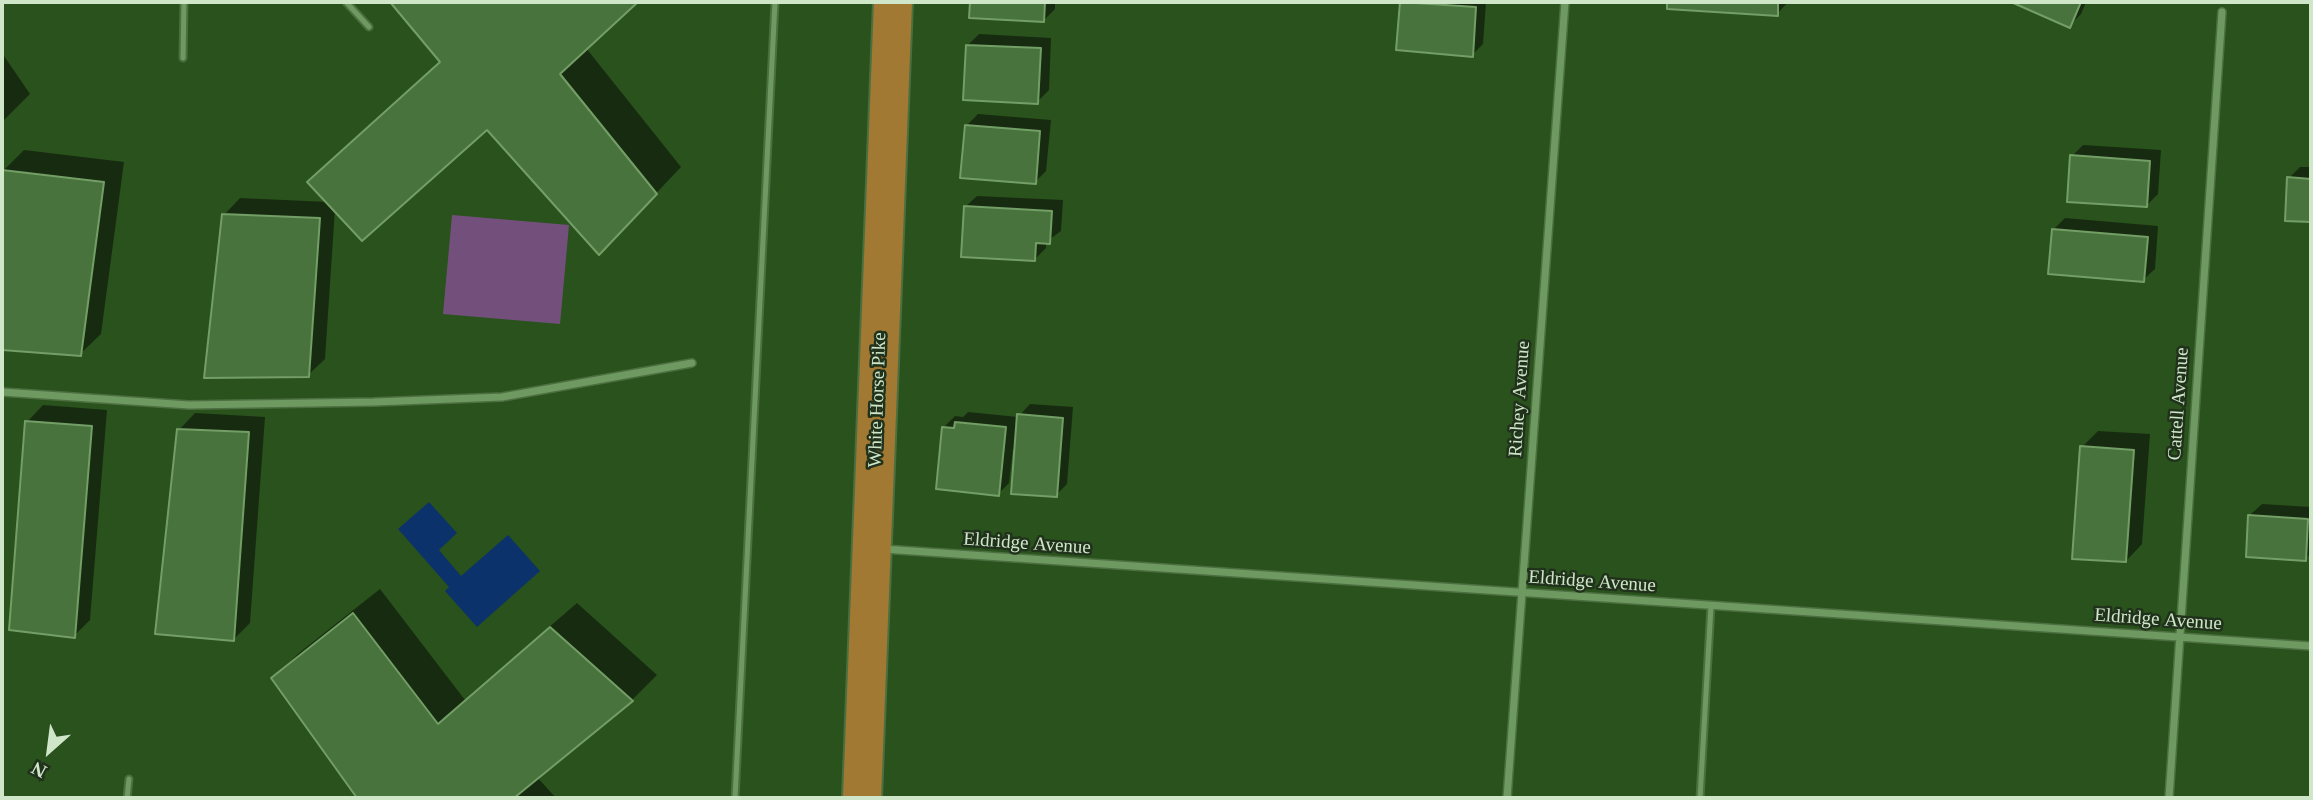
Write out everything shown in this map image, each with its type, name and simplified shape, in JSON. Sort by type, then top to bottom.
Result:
[{"type":"highway","name":"White Horse Pike","points":[[862,798],[893,2]]},
{"type":"street","name":"Richey Avenue","points":[[1507,798],[1565,2]]},
{"type":"street","name":"Cattell Avenue","points":[[2169,798],[2222,12]]},
{"type":"street","points":[[2,392],[189,405],[502,397],[692,363]]},
{"type":"street","name":"Eldridge Avenue","points":[[871,548],[2311,646]]},
{"type":"lane","points":[[183,58],[184,2]]},
{"type":"lane","points":[[346,2],[369,27]]},
{"type":"lane","points":[[735,798],[775,2]]},
{"type":"lane","points":[[1700,798],[1711,606]]},
{"type":"lane","points":[[127,798],[129,779]]},
{"type":"shaded area","points":[[452,215],[569,225],[560,324],[443,314]]},
{"type":"water","points":[[429,502],[457,533],[439,550],[461,576],[508,535],[540,571],[477,627],[445,591],[449,587],[398,529]]},
{"type":"building","points":[[390,2],[638,2],[560,74],[657,194],[599,255],[487,130],[362,241],[307,182],[440,62]]},
{"type":"building","points":[[970,2],[1045,2],[1044,22],[969,18]]},
{"type":"building","points":[[1400,2],[1476,7],[1473,57],[1396,50]]},
{"type":"building","points":[[1667,2],[1778,2],[1778,16],[1667,9]]},
{"type":"building","points":[[2011,2],[2081,2],[2070,28]]},
{"type":"building","points":[[966,45],[1041,48],[1038,104],[963,100]]},
{"type":"building","points":[[965,125],[1040,131],[1036,184],[960,178]]},
{"type":"building","points":[[2070,155],[2150,161],[2147,207],[2067,202]]},
{"type":"building","points":[[2,170],[104,182],[81,356],[2,350]]},
{"type":"building","points":[[2287,177],[2311,179],[2311,222],[2285,221]]},
{"type":"building","points":[[964,206],[1052,211],[1050,244],[1036,243],[1035,261],[961,257]]},
{"type":"building","points":[[222,214],[320,218],[309,377],[204,378]]},
{"type":"building","points":[[2052,229],[2148,237],[2144,282],[2048,274]]},
{"type":"building","points":[[1017,414],[1063,418],[1057,497],[1011,494]]},
{"type":"building","points":[[25,421],[92,426],[75,638],[9,630]]},
{"type":"building","points":[[955,422],[1006,427],[999,496],[936,489],[942,427],[954,428]]},
{"type":"building","points":[[177,429],[249,432],[234,641],[155,634]]},
{"type":"building","points":[[2080,446],[2134,450],[2126,562],[2072,559]]},
{"type":"building","points":[[2248,515],[2308,519],[2306,561],[2246,557]]},
{"type":"building","points":[[353,613],[438,724],[550,627],[633,701],[514,798],[357,798],[271,678]]}]
